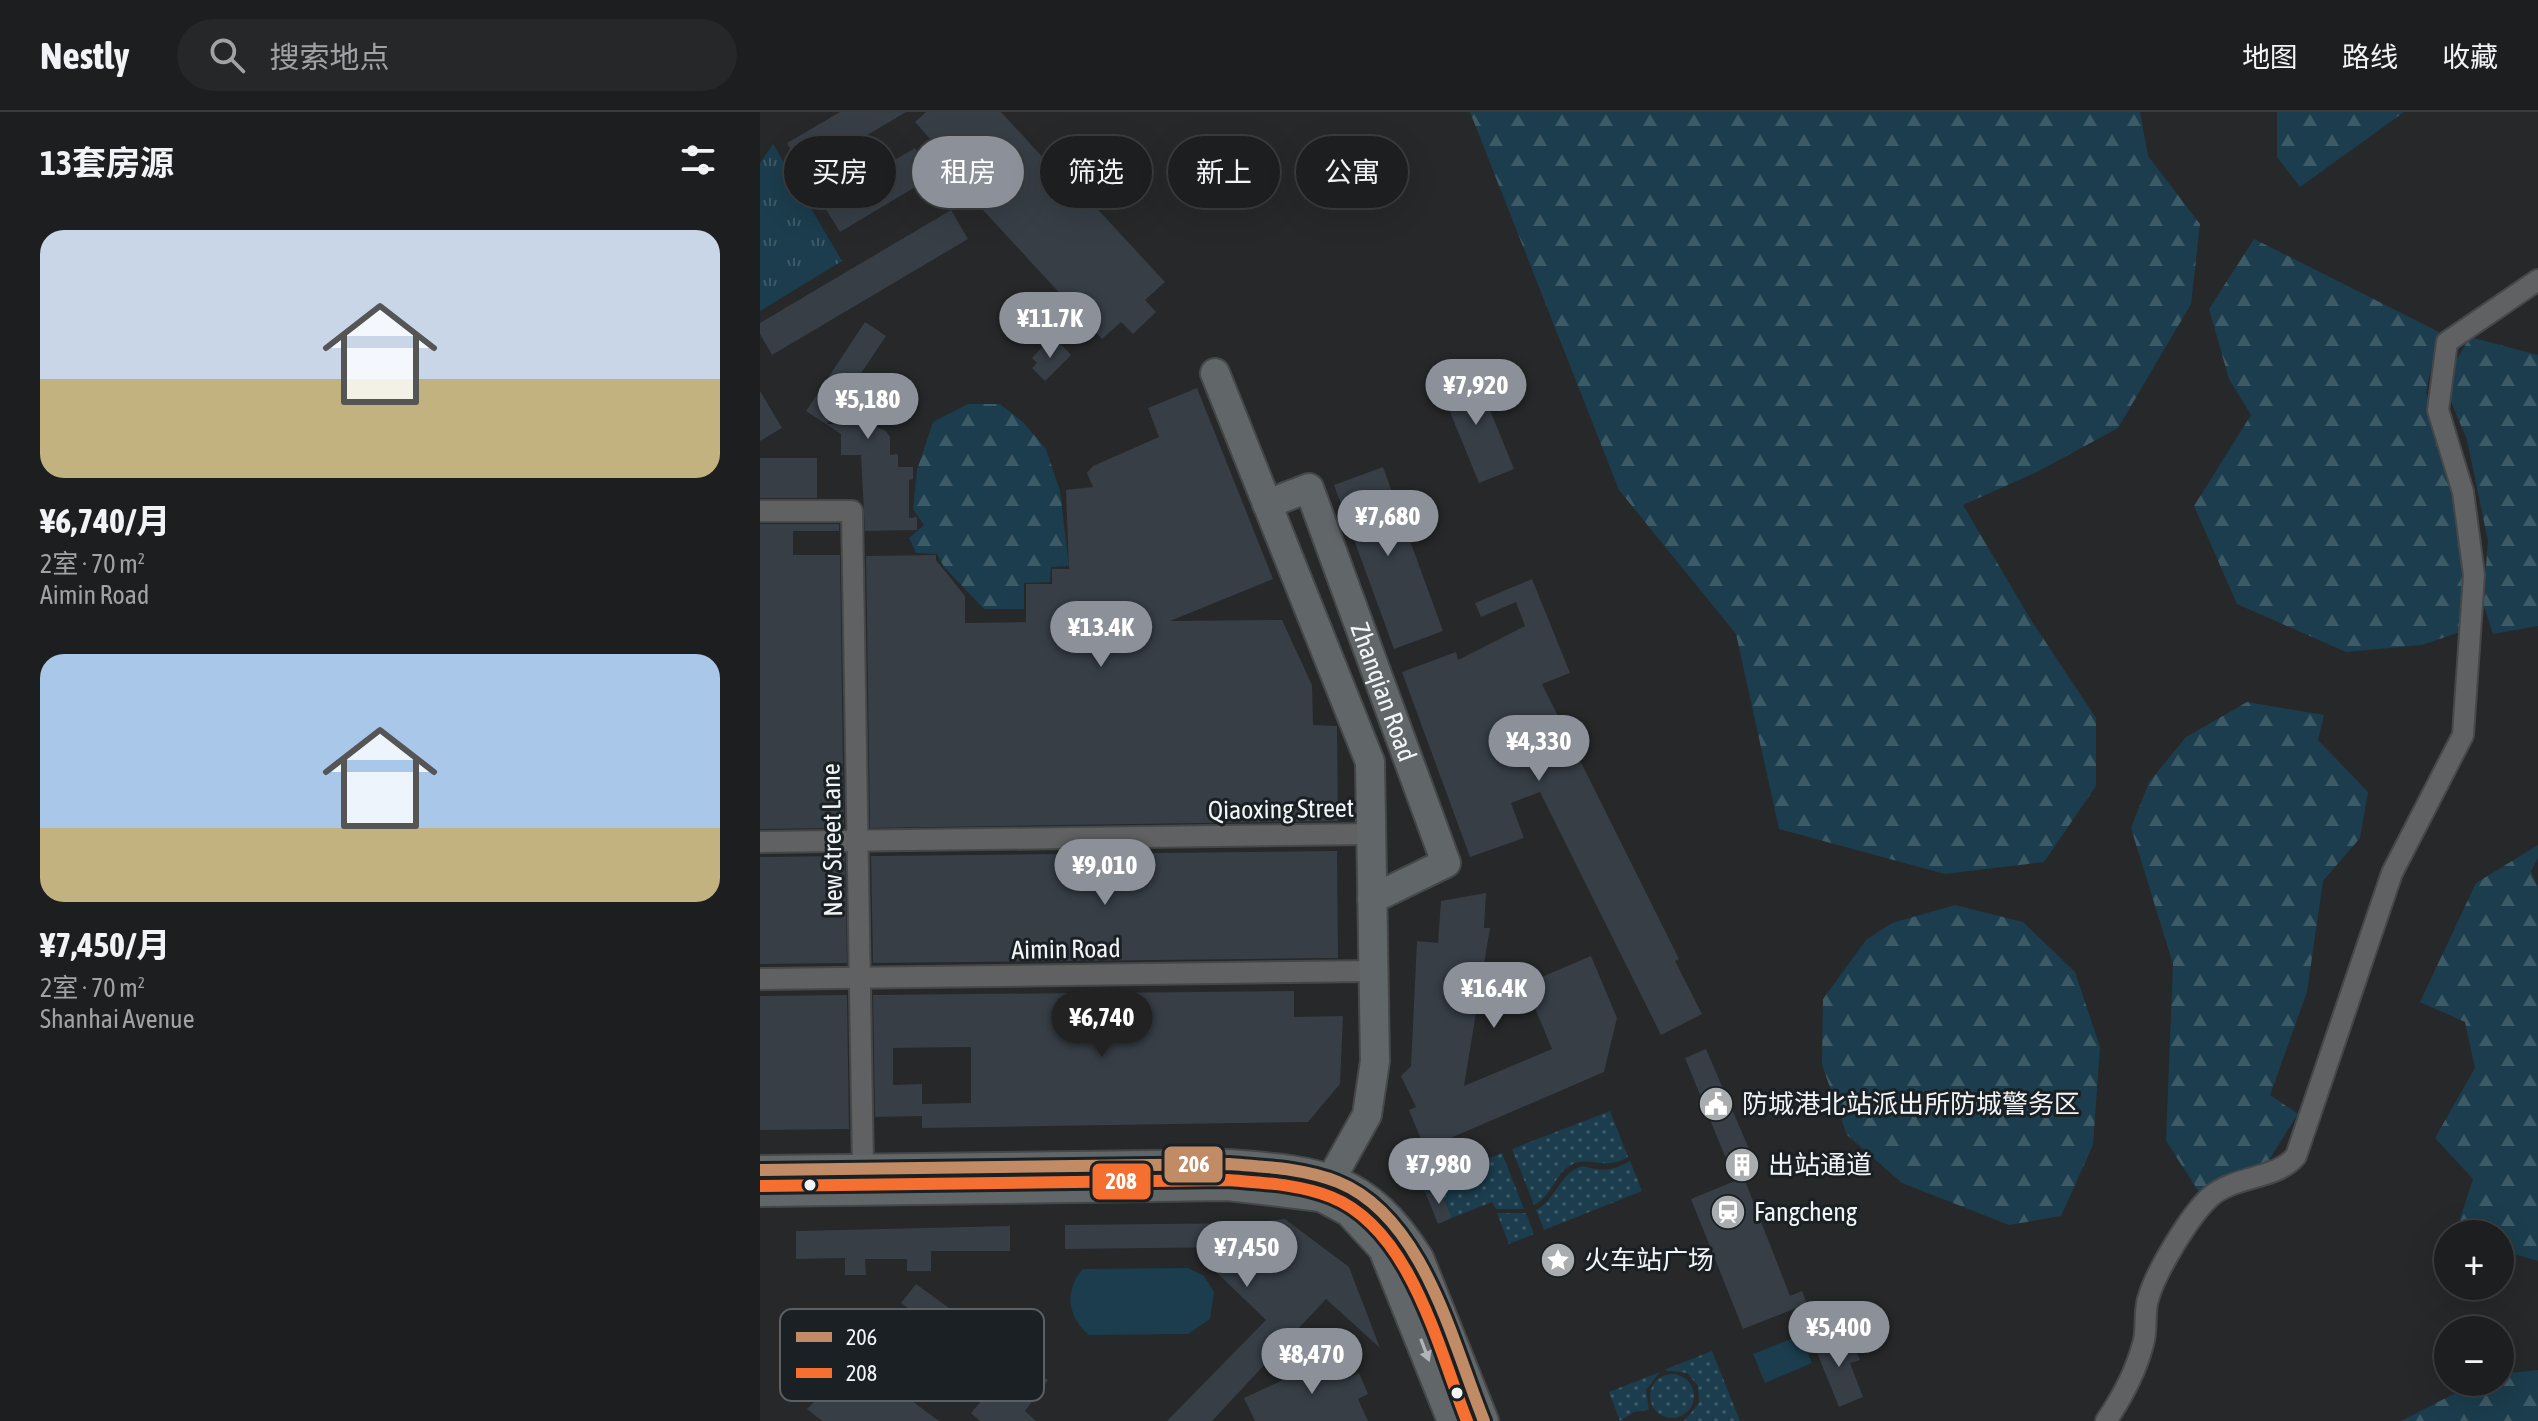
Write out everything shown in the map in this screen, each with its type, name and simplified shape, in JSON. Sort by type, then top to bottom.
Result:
[{"type":"main road","name":"Zhanqian Road","points":[[1215,373],[1370,762],[1375,1061],[1367,1115],[1326,1187]]},
{"type":"main road","name":"Zhanqian Road","points":[[1267,504],[1309,488],[1446,863],[1372,899]]},
{"type":"main road","points":[[760,1170],[1229,1164],[1291,1169],[1326,1187],[1378,1207],[1404,1235],[1425,1269],[1484,1421]]},
{"type":"main road","points":[[760,1192],[1326,1187],[1383,1249],[1452,1421]]},
{"type":"street","points":[[2106,1421],[2118,1403],[2144,1343],[2148,1297],[2169,1253],[2210,1197],[2246,1178],[2287,1168],[2296,1156],[2392,873],[2463,735],[2474,575],[2463,492],[2438,410],[2447,342],[2538,280]]},
{"type":"street","name":"New Street Lane","points":[[760,511],[852,511],[863,1169]]},
{"type":"street","name":"Qiaoxing Street","points":[[760,842],[1371,834]]},
{"type":"street","name":"Aimin Road","points":[[760,979],[1373,971]]},
{"type":"green space","points":[[1470,112],[2140,112],[2148,156],[2200,224],[2191,304],[2118,428],[2037,472],[1963,505],[2031,620],[2096,718],[2096,786],[2044,862],[1945,874],[1779,829],[1736,634],[1619,490]]},
{"type":"green space","points":[[2277,112],[2404,112],[2300,187],[2277,157]]},
{"type":"green space","points":[[773,144],[784,163],[784,208],[811,208],[842,261],[760,311],[760,163]]},
{"type":"green space","points":[[2254,239],[2439,332],[2426,392],[2460,506],[2466,630],[2422,645],[2346,652],[2237,604],[2194,506],[2251,415],[2229,379],[2209,309]]},
{"type":"green space","points":[[2470,337],[2538,355],[2538,626],[2493,634],[2483,603],[2488,541],[2467,440],[2443,382]]},
{"type":"green space","points":[[968,404],[1000,404],[1023,422],[1046,449],[1060,491],[1069,566],[1051,567],[1050,582],[1024,583],[1024,609],[984,609],[944,567],[937,554],[916,553],[909,538],[924,525],[913,509],[917,470],[933,422]]},
{"type":"green space","points":[[2247,702],[2324,715],[2318,740],[2368,792],[2360,838],[2323,881],[2307,992],[2270,1095],[2298,1114],[2269,1160],[2201,1195],[2166,1141],[2173,964],[2131,828],[2149,782],[2186,737]]},
{"type":"green space","points":[[2538,845],[2538,858],[2531,871],[2538,888],[2538,1261],[2514,1254],[2514,1220],[2460,1220],[2473,1179],[2435,1138],[2475,1068],[2465,1022],[2420,1002],[2476,883]]},
{"type":"green space","points":[[1955,905],[2023,922],[2075,972],[2100,1047],[2093,1145],[2061,1216],[2009,1225],[1902,1183],[1847,1135],[1822,1065],[1823,999],[1866,940],[1892,923]]},
{"type":"green space","points":[[1610,1111],[1628,1157],[1612,1163],[1573,1164],[1534,1205],[1512,1149]]},
{"type":"green space","points":[[1502,1153],[1524,1209],[1496,1209],[1492,1202],[1452,1218],[1440,1189],[1426,1194],[1424,1188],[1429,1183]]},
{"type":"green space","points":[[1630,1161],[1642,1191],[1544,1230],[1536,1210],[1549,1199],[1568,1174],[1583,1166],[1607,1170]]},
{"type":"green space","points":[[1497,1213],[1526,1213],[1534,1234],[1509,1244]]},
{"type":"green space","points":[[1188,1268],[1204,1276],[1214,1292],[1210,1319],[1188,1334],[1089,1335],[1072,1312],[1073,1286],[1083,1269]]},
{"type":"green space","points":[[1801,1335],[1812,1363],[1765,1383],[1753,1354]]},
{"type":"green space","points":[[1712,1351],[1740,1421],[1684,1421],[1699,1403],[1698,1386],[1687,1373],[1664,1370]]},
{"type":"green space","points":[[2538,1370],[2538,1421],[2401,1421],[2450,1396],[2514,1396],[2514,1373]]},
{"type":"green space","points":[[1660,1372],[1646,1390],[1649,1410],[1634,1412],[1620,1421],[1609,1392]]},
{"type":"green space","points":[[1672,1374],[1688,1380],[1694,1396],[1688,1412],[1672,1418],[1656,1412],[1650,1396],[1656,1380]]},
{"type":"building","points":[[840,112],[906,112],[866,136],[799,136]]},
{"type":"building","points":[[926,112],[1001,112],[1023,136],[927,136],[915,122]]},
{"type":"building","points":[[1024,137],[1040,154],[1040,208],[1097,208],[1165,282],[1145,300],[1156,312],[1133,334],[1121,322],[1102,339],[981,208],[1024,208]]},
{"type":"building","points":[[912,150],[912,189],[896,199],[896,159]]},
{"type":"building","points":[[825,208],[880,208],[840,232]]},
{"type":"building","points":[[951,210],[968,239],[772,355],[760,334],[760,323]]},
{"type":"building","points":[[865,322],[886,336],[827,424],[869,423],[886,431],[890,437],[890,455],[898,454],[898,467],[913,467],[913,479],[909,480],[909,518],[917,517],[917,530],[865,531],[861,455],[841,455],[841,434],[806,411]]},
{"type":"building","points":[[1058,341],[1071,355],[1045,381],[1032,368],[1037,363],[1032,358],[1046,343],[1052,348]]},
{"type":"building","points":[[1474,371],[1514,469],[1479,483],[1439,385]]},
{"type":"building","points":[[1197,388],[1273,579],[1170,621],[1282,620],[1312,685],[1313,725],[1337,726],[1338,821],[870,828],[866,556],[936,555],[936,560],[965,596],[965,623],[1026,622],[1026,584],[1052,584],[1052,569],[1069,569],[1066,490],[1093,487],[1087,473],[1093,466],[1159,437],[1148,408]]},
{"type":"building","points":[[760,391],[782,428],[760,441]]},
{"type":"building","points":[[760,458],[817,458],[817,498],[760,498]]},
{"type":"building","points":[[1383,467],[1443,631],[1394,649],[1334,485]]},
{"type":"building","points":[[760,524],[839,524],[839,531],[793,531],[793,555],[840,555],[844,828],[760,829]]},
{"type":"building","points":[[1532,579],[1570,673],[1542,684],[1679,959],[1675,961],[1702,1014],[1661,1035],[1540,792],[1511,803],[1524,838],[1470,857],[1402,672],[1456,652],[1458,660],[1525,626],[1516,602],[1481,617],[1475,603]]},
{"type":"building","points":[[1337,851],[1338,958],[873,963],[871,856]]},
{"type":"building","points":[[845,856],[847,963],[760,964],[760,857]]},
{"type":"building","points":[[1486,893],[1484,928],[1490,928],[1464,1086],[1552,1049],[1525,984],[1591,956],[1617,1018],[1604,1072],[1425,1149],[1409,1110],[1416,1107],[1401,1076],[1411,1066],[1417,941],[1438,943],[1441,901]]},
{"type":"building","points":[[1294,991],[1294,1017],[1343,1016],[1340,1084],[1308,1122],[922,1128],[922,1116],[875,1117],[873,995]],"holes":[[[971,1047],[971,1103],[922,1104],[922,1084],[893,1085],[893,1048]]]},
{"type":"building","points":[[847,995],[849,1129],[760,1130],[760,996]]},
{"type":"building","points":[[1706,1049],[1759,1172],[1744,1178],[1790,1296],[1802,1291],[1807,1304],[1743,1329],[1691,1199],[1735,1181],[1685,1058]]},
{"type":"building","points":[[1440,1189],[1452,1218],[1438,1224],[1426,1194]]},
{"type":"building","points":[[1285,1219],[1349,1267],[1380,1348],[1326,1299],[1212,1421],[1167,1421],[1266,1320],[1215,1271],[1238,1247],[1065,1249],[1065,1225],[1249,1223]]},
{"type":"building","points":[[1010,1226],[1010,1251],[931,1251],[931,1271],[907,1271],[907,1259],[865,1259],[866,1275],[845,1275],[845,1258],[796,1259],[796,1231]]},
{"type":"building","points":[[916,1284],[950,1309],[909,1309],[901,1303]]},
{"type":"building","points":[[1838,1333],[1845,1350],[1854,1346],[1860,1360],[1850,1363],[1863,1397],[1839,1407],[1813,1343]]},
{"type":"building","points":[[1337,1355],[1348,1378],[1359,1373],[1368,1394],[1358,1399],[1368,1421],[1255,1421],[1244,1398]]},
{"type":"building","points":[[815,1401],[912,1401],[939,1421],[822,1421],[807,1409]]},
{"type":"building","points":[[981,1401],[1032,1401],[1025,1411],[1036,1421],[980,1421],[971,1413]]},
{"type":"transit line","name":"206","points":[[760,1170],[1229,1164],[1284,1169],[1325,1177],[1368,1199],[1393,1223],[1414,1252],[1446,1320],[1484,1421]]},
{"type":"transit line","name":"208","points":[[760,1186],[1228,1180],[1281,1185],[1319,1193],[1359,1213],[1382,1235],[1402,1263],[1432,1326],[1467,1421]]},
{"type":"place","name":"防城港北站派出所防城警务区","points":[[1716,1104]]},
{"type":"place","name":"出站通道","points":[[1742,1165]]},
{"type":"place","name":"Fangcheng","points":[[1728,1212]]},
{"type":"place","name":"火车站广场","points":[[1558,1260]]}]
